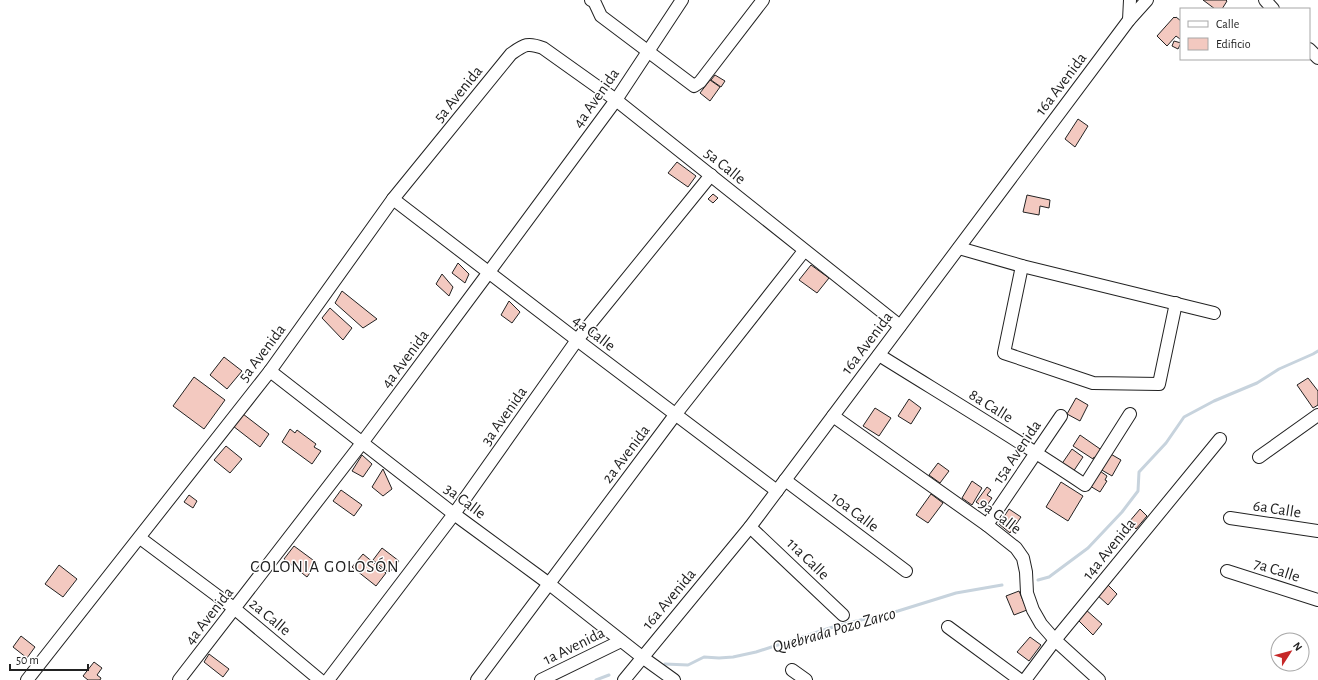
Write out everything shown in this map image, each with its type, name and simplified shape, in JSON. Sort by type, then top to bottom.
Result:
[{"type":"street","points":[[593,0],[601,16],[694,86],[700,82],[763,0]]},
{"type":"street","name":"4a Avenida","points":[[179,680],[362,443],[489,272],[616,100],[682,0]]},
{"type":"street","points":[[1129,20],[1130,0]]},
{"type":"street","name":"16a Avenida","points":[[624,680],[750,527],[1129,20],[1147,0]]},
{"type":"street","points":[[1264,0],[1272,8]]},
{"type":"street","name":"5a Calle","points":[[523,45],[532,44],[543,48],[616,100],[900,326]]},
{"type":"street","name":"5a Avenida","points":[[27,680],[270,371],[393,199],[511,54],[523,45]]},
{"type":"street","points":[[1310,49],[1318,58]]},
{"type":"street","name":"3a Avenida","points":[[328,680],[454,514],[577,340],[710,175]]},
{"type":"street","name":"4a Calle","points":[[393,199],[777,491]]},
{"type":"street","points":[[959,248],[1022,266],[1214,313]]},
{"type":"street","name":"2a Avenida","points":[[477,680],[548,583],[676,415],[804,251]]},
{"type":"street","points":[[1022,266],[1004,352],[1093,383],[1159,384],[1176,303]]},
{"type":"street","name":"8a Calle","points":[[879,355],[1037,453],[1085,485],[1130,414]]},
{"type":"street","name":"3a Calle","points":[[270,371],[454,514],[548,583],[621,641],[674,680]]},
{"type":"street","points":[[1259,457],[1318,415]]},
{"type":"street","name":"9a Calle","points":[[833,416],[1016,548],[1023,558],[1028,593],[1033,610],[1041,624],[1055,640],[1099,680]]},
{"type":"street","name":"15a Avenida","points":[[987,526],[1061,416]]},
{"type":"street","name":"14a Avenida","points":[[1025,680],[1055,640],[1220,439]]},
{"type":"street","name":"10a Calle","points":[[786,480],[906,571]]},
{"type":"street","name":"6a Calle","points":[[1230,518],[1318,531]]},
{"type":"street","name":"11a Calle","points":[[750,527],[844,615]]},
{"type":"street","name":"2a Calle","points":[[140,538],[235,609],[320,680]]},
{"type":"street","name":"7a Calle","points":[[1227,571],[1318,600]]},
{"type":"street","points":[[948,627],[1020,680]]},
{"type":"street","name":"1a Avenida","points":[[541,680],[621,641]]},
{"type":"street","points":[[792,670],[806,680]]},
{"type":"building","points":[[1203,0],[1227,1],[1223,8],[1214,8]]},
{"type":"building","points":[[1174,17],[1180,20],[1180,39],[1176,36],[1167,46],[1157,36]]},
{"type":"building","points":[[1174,41],[1180,43],[1178,49],[1172,46]]},
{"type":"building","points":[[715,75],[725,81],[721,87],[711,80]]},
{"type":"building","points":[[710,80],[720,87],[710,101],[700,93]]},
{"type":"building","points":[[1078,119],[1088,126],[1075,147],[1065,139]]},
{"type":"building","points":[[677,162],[696,176],[688,187],[668,173]]},
{"type":"building","points":[[713,194],[718,198],[713,203],[708,199]]},
{"type":"building","points":[[1027,195],[1050,200],[1049,208],[1040,206],[1039,215],[1023,212]]},
{"type":"building","points":[[458,263],[469,274],[465,283],[452,273]]},
{"type":"building","points":[[811,265],[829,278],[817,293],[799,280]]},
{"type":"building","points":[[442,274],[453,287],[449,296],[436,284]]},
{"type":"building","points":[[342,291],[377,319],[363,328],[335,303]]},
{"type":"building","points":[[509,301],[520,312],[512,323],[501,315]]},
{"type":"building","points":[[330,308],[352,328],[343,340],[322,318]]},
{"type":"building","points":[[224,357],[242,371],[227,389],[210,375]]},
{"type":"building","points":[[194,377],[225,400],[204,429],[173,406]]},
{"type":"building","points":[[1308,378],[1318,391],[1318,405],[1313,408],[1297,385]]},
{"type":"building","points":[[1076,398],[1088,405],[1080,421],[1067,414]]},
{"type":"building","points":[[909,399],[921,408],[911,424],[898,416]]},
{"type":"building","points":[[875,408],[891,418],[879,436],[863,426]]},
{"type":"building","points":[[243,414],[269,434],[260,447],[233,426]]},
{"type":"building","points":[[290,429],[295,433],[297,430],[316,444],[314,447],[321,451],[312,464],[282,442]]},
{"type":"building","points":[[1080,435],[1103,451],[1098,460],[1094,457],[1093,459],[1073,446]]},
{"type":"building","points":[[226,446],[242,459],[230,473],[214,460]]},
{"type":"building","points":[[1072,449],[1083,457],[1073,472],[1061,465]]},
{"type":"building","points":[[1109,453],[1121,460],[1112,476],[1100,469]]},
{"type":"building","points":[[362,455],[372,464],[363,477],[352,471]]},
{"type":"building","points":[[938,463],[949,471],[940,483],[929,475]]},
{"type":"building","points":[[383,469],[392,489],[383,496],[372,487]]},
{"type":"building","points":[[1100,471],[1107,476],[1105,480],[1107,481],[1100,492],[1090,486]]},
{"type":"building","points":[[972,481],[982,488],[972,505],[962,498]]},
{"type":"building","points":[[1061,482],[1083,496],[1068,521],[1046,507]]},
{"type":"building","points":[[987,487],[991,490],[987,495],[992,498],[985,508],[976,502]]},
{"type":"building","points":[[341,490],[362,505],[354,516],[333,501]]},
{"type":"building","points":[[931,494],[943,503],[928,523],[916,515]]},
{"type":"building","points":[[189,495],[197,501],[193,508],[184,502]]},
{"type":"building","points":[[1009,509],[1021,517],[1010,533],[999,524]]},
{"type":"building","points":[[1140,509],[1147,516],[1136,529],[1129,522]]},
{"type":"building","points":[[294,546],[317,563],[307,577],[284,559]]},
{"type":"building","points":[[382,548],[399,561],[389,573],[373,560]]},
{"type":"building","points":[[363,554],[386,573],[376,586],[352,567]]},
{"type":"building","points":[[59,565],[77,579],[63,597],[45,584]]},
{"type":"building","points":[[1105,582],[1117,594],[1108,605],[1095,593]]},
{"type":"building","points":[[1019,591],[1027,610],[1014,615],[1006,596]]},
{"type":"building","points":[[1085,609],[1102,624],[1093,635],[1077,619]]},
{"type":"building","points":[[21,636],[35,647],[27,658],[13,647]]},
{"type":"building","points":[[1030,637],[1041,645],[1029,661],[1017,652]]},
{"type":"building","points":[[209,654],[229,669],[223,677],[204,662]]},
{"type":"building","points":[[94,662],[102,668],[97,675],[101,678],[100,680],[88,680],[83,676]]},
{"type":"waterway","name":"Quebrada Pozo Zarco","points":[[1038,580],[1049,577],[1088,548],[1122,512],[1138,491],[1139,472],[1166,443],[1184,417],[1214,401],[1257,383],[1279,369],[1318,351]]},
{"type":"waterway","name":"Quebrada Pozo Zarco","points":[[665,664],[688,665],[704,657],[733,657],[756,652],[836,626],[898,611],[956,593],[1002,585]]},
{"type":"waterway","name":"Quebrada Pozo Zarco","points":[[596,680],[609,675]]},
{"type":"district","name":"COLONIA GOLOSÓN","points":[[325,566]]}]
